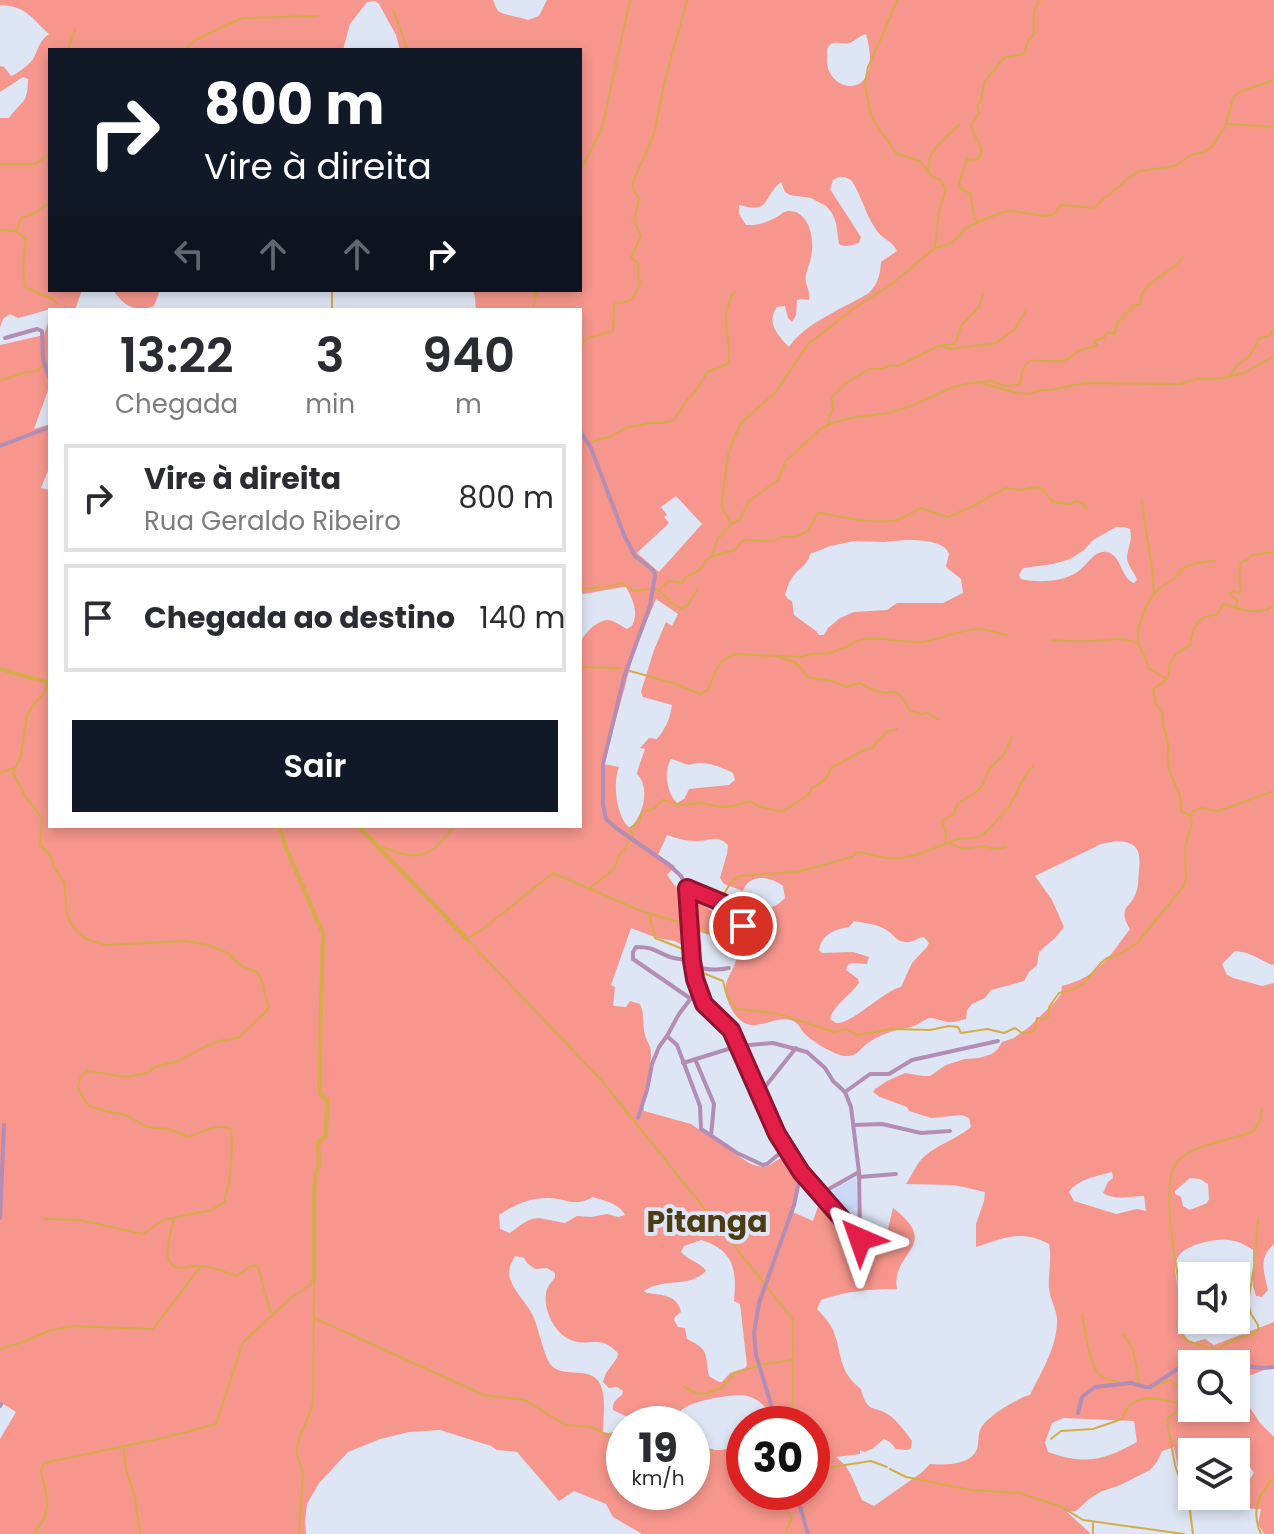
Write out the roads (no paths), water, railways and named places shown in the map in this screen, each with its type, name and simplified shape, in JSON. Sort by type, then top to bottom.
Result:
[{"type":"street","points":[[5,338],[37,329],[42,331],[43,360],[48,374]]},
{"type":"street","points":[[0,446],[48,428]]},
{"type":"street","points":[[582,434],[591,448],[624,535],[635,556],[655,575],[650,606],[624,677],[603,764],[606,819],[681,876],[687,888],[693,964],[704,1004],[729,1027],[738,1046],[760,1093],[777,1134],[801,1172],[859,1240],[859,1175],[851,1107],[845,1092],[825,1068],[807,1052],[773,1043],[738,1046],[683,1063]]},
{"type":"street","points":[[687,888],[723,903],[743,926]]},
{"type":"street","points":[[691,999],[633,959],[636,947],[656,949],[703,970],[729,968]]},
{"type":"street","points":[[638,1118],[659,1047],[698,989]]},
{"type":"street","points":[[667,1036],[677,1045],[700,1106],[701,1129],[737,1153],[763,1165],[786,1148]]},
{"type":"street","points":[[845,1092],[870,1074],[889,1074],[912,1060],[998,1041]]},
{"type":"street","points":[[760,1093],[796,1048]]},
{"type":"street","points":[[695,1059],[714,1104],[711,1136]]},
{"type":"street","points":[[854,1125],[882,1124],[921,1133],[950,1131]]},
{"type":"street","points":[[0,1218],[4,1125]]},
{"type":"street","points":[[772,1406],[756,1355],[754,1333],[759,1303],[794,1205],[801,1172]]},
{"type":"street","points":[[820,1194],[859,1175],[896,1174]]},
{"type":"street","points":[[1250,1367],[1274,1367]]},
{"type":"street","points":[[1078,1413],[1082,1397],[1095,1387],[1131,1383],[1150,1387],[1178,1369]]},
{"type":"street","points":[[801,1510],[808,1534]]},
{"type":"waterway","points":[[582,167],[602,128],[630,0]]},
{"type":"waterway","points":[[582,342],[613,331],[614,304],[632,299],[640,282],[638,263],[631,258],[641,235],[635,220],[639,198],[633,189],[633,182],[654,134],[687,0]]},
{"type":"waterway","points":[[897,0],[868,67],[865,83],[872,118],[896,153],[920,161],[932,177],[939,179],[946,188],[939,212],[935,246]]},
{"type":"waterway","points":[[977,221],[970,193],[961,189],[959,183],[967,159],[976,160],[981,155],[971,125],[979,113],[977,106],[981,101],[984,82],[1004,58],[1024,54],[1034,34],[1034,11],[1040,0]]},
{"type":"waterway","points":[[393,10],[407,48]]},
{"type":"waterway","points":[[186,48],[197,39],[242,18],[317,16]]},
{"type":"waterway","points":[[69,48],[75,30]]},
{"type":"waterway","points":[[731,524],[722,501],[728,455],[735,435],[742,422],[776,392],[808,344],[888,287],[935,248],[952,243],[966,228],[978,222],[1011,211],[1046,216],[1054,214],[1061,205],[1093,208],[1140,171],[1175,166],[1191,155],[1206,151],[1225,127],[1234,96],[1274,79]]},
{"type":"waterway","points":[[1227,124],[1274,127]]},
{"type":"waterway","points":[[928,169],[934,150],[959,125]]},
{"type":"waterway","points":[[0,164],[35,164],[48,155]]},
{"type":"waterway","points":[[17,230],[21,218],[48,203]]},
{"type":"waterway","points":[[0,230],[16,231],[26,239],[23,265],[25,287],[57,304]]},
{"type":"waterway","points":[[659,590],[668,581],[682,583],[686,577],[700,570],[712,556],[717,540],[731,524],[740,520],[749,501],[778,480],[785,462],[819,430],[855,417],[888,413],[914,405],[953,387],[992,381],[1005,386],[1019,385],[1029,362],[1065,360],[1078,351],[1097,345],[1095,341],[1108,332],[1114,334],[1117,323],[1135,305],[1141,304],[1141,297],[1150,284],[1183,257]]},
{"type":"waterway","points":[[592,442],[626,428],[674,420],[707,372],[728,364],[726,311],[735,291]]},
{"type":"waterway","points":[[332,292],[332,308]]},
{"type":"waterway","points":[[533,308],[537,292]]},
{"type":"waterway","points":[[828,424],[833,410],[832,397],[845,384],[869,369],[898,366],[938,346],[954,344],[961,326],[979,307],[983,295]]},
{"type":"waterway","points":[[941,346],[952,349],[996,343],[1015,329],[1026,310]]},
{"type":"waterway","points":[[1231,375],[1237,365],[1249,357],[1259,339],[1270,335],[1274,328]]},
{"type":"waterway","points":[[981,383],[1030,394],[1085,383],[1180,384],[1246,372],[1274,356]]},
{"type":"waterway","points":[[0,381],[38,371],[42,366]]},
{"type":"waterway","points":[[713,556],[735,550],[746,540],[774,541],[781,537],[795,537],[808,531],[820,513],[879,522],[900,519],[920,508],[948,517],[1006,488],[1020,490],[1038,487],[1053,502],[1070,504],[1077,501],[1084,504],[1087,510]]},
{"type":"waterway","points":[[1142,501],[1154,594]]},
{"type":"waterway","points":[[1234,607],[1237,600],[1230,593],[1241,591],[1241,562],[1252,555],[1274,552]]},
{"type":"waterway","points":[[1165,678],[1148,668],[1139,643],[1139,626],[1144,611],[1156,592],[1184,568],[1215,561]]},
{"type":"waterway","points":[[582,589],[622,583],[634,591],[649,589]]},
{"type":"waterway","points":[[655,589],[682,608],[688,605],[698,589]]},
{"type":"waterway","points":[[1189,815],[1182,812],[1179,793],[1170,771],[1163,713],[1156,704],[1153,689],[1167,678],[1174,657],[1190,645],[1197,623],[1218,614],[1223,604],[1256,611],[1274,605]]},
{"type":"waterway","points":[[630,671],[700,694],[708,690],[721,663],[736,654],[802,657],[831,652],[864,639],[921,642],[977,629],[1008,635]]},
{"type":"waterway","points":[[1052,640],[1120,639],[1137,643]]},
{"type":"waterway","points":[[776,656],[796,663],[808,677],[846,687],[860,683],[879,692],[898,694],[910,711],[928,713],[939,720]]},
{"type":"waterway","points":[[582,667],[619,668]]},
{"type":"waterway","points":[[0,669],[48,682]]},
{"type":"waterway","points":[[44,1219],[79,1220],[143,1234],[163,1220],[212,1210],[224,1202],[229,1183],[231,1129],[215,1127],[189,1137],[169,1129],[147,1127],[126,1115],[89,1106],[78,1087],[81,1076],[88,1071],[126,1077],[148,1073],[155,1067],[179,1061],[206,1046],[238,1038],[269,1006],[257,972],[241,966],[229,954],[209,945],[186,941],[106,945],[86,939],[72,926],[67,914],[64,882],[50,855],[40,845],[42,820],[13,773],[21,756],[27,715],[44,694],[47,682]]},
{"type":"waterway","points":[[633,836],[630,828],[639,822],[642,812],[654,809],[663,800],[680,805],[701,803],[720,807],[750,801],[782,812],[825,780],[831,768],[873,748],[886,732],[897,729]]},
{"type":"waterway","points":[[946,843],[943,820],[953,815],[958,803],[983,785],[989,769],[1003,756],[1012,736]]},
{"type":"waterway","points":[[723,900],[728,886],[739,876],[797,872],[852,857],[857,852],[889,858],[907,857],[958,839],[980,837],[1009,807],[1033,766]]},
{"type":"waterway","points":[[0,773],[14,768]]},
{"type":"waterway","points":[[698,971],[723,981],[727,996],[736,1009],[775,1013],[834,1032],[846,1029],[857,1035],[892,1029],[930,1030],[949,1026],[958,1027],[961,1033],[987,1029],[1004,1033],[1015,1028],[1022,1033],[1032,1032],[1037,1018],[1049,1016],[1049,1007],[1059,993],[1083,984],[1107,958],[1137,943],[1184,886],[1185,847],[1193,811],[1201,808],[1218,811],[1274,791]]},
{"type":"waterway","points":[[280,828],[323,934],[319,1086],[321,1095],[327,1099],[326,1136],[318,1143],[319,1164],[315,1175],[314,1282]]},
{"type":"waterway","points":[[360,828],[467,939]]},
{"type":"waterway","points":[[381,849],[383,847],[406,855],[423,854],[438,845],[452,828]]},
{"type":"waterway","points":[[590,888],[614,869],[629,842]]},
{"type":"waterway","points":[[950,843],[962,849],[1006,847]]},
{"type":"waterway","points":[[686,924],[641,911],[553,873],[467,939],[603,1082],[764,1283]]},
{"type":"waterway","points":[[723,907],[728,930]]},
{"type":"waterway","points":[[649,914],[655,938],[683,949],[688,967],[692,970]]},
{"type":"waterway","points":[[693,924],[721,940],[726,934]]},
{"type":"waterway","points":[[1219,1350],[1189,1342],[1180,1332],[1180,1295],[1170,1224],[1170,1186],[1173,1171],[1186,1154],[1254,1131],[1262,1108]]},
{"type":"waterway","points":[[174,1219],[168,1248],[174,1266],[209,1267],[236,1276],[252,1266],[258,1267],[271,1313]]},
{"type":"waterway","points":[[1220,1350],[1235,1339],[1258,1330],[1248,1302],[1258,1219]]},
{"type":"waterway","points":[[0,1349],[48,1331],[73,1326],[153,1329],[201,1266]]},
{"type":"waterway","points":[[33,1534],[46,1511],[47,1496],[41,1471],[44,1463],[216,1424],[243,1342],[290,1299],[314,1282]]},
{"type":"waterway","points":[[299,1534],[303,1472],[297,1447],[313,1405],[314,1284]]},
{"type":"waterway","points":[[767,1287],[793,1321],[792,1406]]},
{"type":"waterway","points":[[1082,1315],[1096,1370],[1104,1378],[1119,1382]]},
{"type":"waterway","points":[[314,1318],[484,1395],[525,1400],[565,1425],[591,1427],[606,1435]]},
{"type":"waterway","points":[[1123,1334],[1133,1349],[1139,1384]]},
{"type":"waterway","points":[[761,1365],[792,1360]]},
{"type":"waterway","points":[[684,1387],[706,1394],[723,1387],[735,1373],[758,1366]]},
{"type":"waterway","points":[[1153,1387],[1169,1380],[1178,1386]]},
{"type":"waterway","points":[[1051,1439],[1061,1431],[1093,1429],[1122,1419],[1132,1403],[1138,1400],[1151,1398],[1178,1403]]},
{"type":"waterway","points":[[1178,1411],[1167,1420],[1193,1534]]},
{"type":"waterway","points":[[123,1446],[140,1534]]},
{"type":"waterway","points":[[830,1467],[871,1461],[887,1467]]},
{"type":"waterway","points":[[890,1469],[906,1477],[971,1490],[1019,1493],[1060,1506],[1083,1520],[1184,1534]]},
{"type":"waterway","points":[[1261,1534],[1256,1518],[1257,1504],[1263,1490],[1274,1478]]},
{"type":"waterway","points":[[785,1534],[792,1518],[787,1510]]},
{"type":"waterway","points":[[1093,1523],[1093,1534]]},
{"type":"district","name":"Pitanga","points":[[707,1221]]}]
